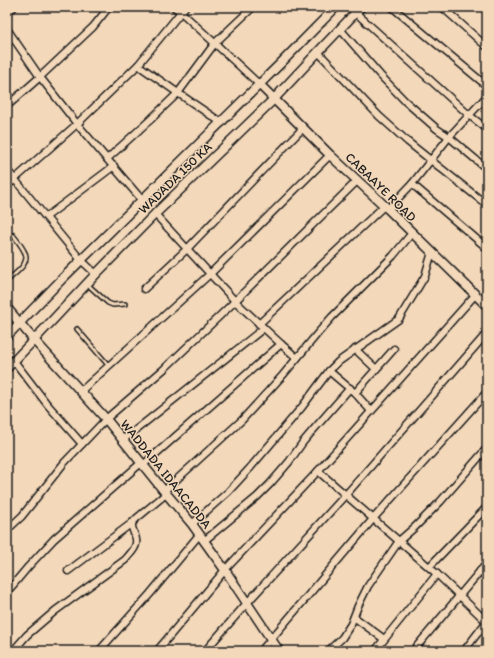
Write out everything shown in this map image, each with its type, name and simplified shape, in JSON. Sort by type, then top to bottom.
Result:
[{"type":"street","points":[[7,13],[14,7]]},
{"type":"street","points":[[7,106],[93,27],[110,7]]},
{"type":"street","points":[[174,7],[183,9],[215,44],[260,85]]},
{"type":"street","points":[[107,159],[178,93],[215,44],[253,7]]},
{"type":"street","points":[[392,7],[487,86]]},
{"type":"street","points":[[442,7],[487,47]]},
{"type":"street","name":"WADADA 150 KA","points":[[7,336],[81,260],[260,85],[334,8]]},
{"type":"street","points":[[7,186],[77,124],[138,65],[183,9]]},
{"type":"street","points":[[358,10],[469,115],[487,129]]},
{"type":"street","name":"WADADA 150 KA","points":[[7,368],[155,214],[274,99],[358,10]]},
{"type":"street","points":[[7,29],[40,77],[77,124],[142,200]]},
{"type":"street","points":[[340,29],[405,101],[487,169]]},
{"type":"street","points":[[318,52],[379,116],[408,142],[487,205]]},
{"type":"street","points":[[138,65],[222,122]]},
{"type":"street","name":"CABAAYE ROAD","points":[[260,85],[330,155],[487,306]]},
{"type":"street","points":[[123,440],[261,326],[412,184],[449,137],[487,96]]},
{"type":"street","points":[[144,289],[187,250],[303,128]]},
{"type":"street","points":[[81,390],[210,274],[330,155]]},
{"type":"street","points":[[46,217],[114,166]]},
{"type":"street","points":[[7,170],[81,260],[96,274]]},
{"type":"street","points":[[7,530],[22,516],[64,463],[106,419],[164,369],[357,181]]},
{"type":"street","points":[[412,184],[487,248]]},
{"type":"street","points":[[155,214],[235,301],[297,358]]},
{"type":"street","points":[[68,571],[132,523],[242,420],[327,322],[393,256],[412,233]]},
{"type":"street","points":[[192,524],[228,492],[250,468],[338,362],[399,319],[425,276],[432,252]]},
{"type":"street","points":[[157,651],[224,570],[318,471],[475,295]]},
{"type":"street","name":"WADDADA IDAACADDA","points":[[7,308],[106,419],[165,493],[192,524],[279,651]]},
{"type":"street","points":[[205,651],[346,494],[487,333]]},
{"type":"street","points":[[7,592],[54,539],[281,344]]},
{"type":"street","points":[[355,349],[376,369]]},
{"type":"street","points":[[355,392],[394,349]]},
{"type":"street","points":[[14,361],[47,404],[82,444]]},
{"type":"street","points":[[329,371],[355,392],[371,411]]},
{"type":"street","points":[[99,651],[202,538],[257,497],[270,484],[289,462],[319,422],[350,388]]},
{"type":"street","points":[[261,651],[272,640],[373,519],[487,392]]},
{"type":"street","points":[[328,651],[342,638],[351,624],[368,586],[399,541],[440,502],[487,448]]},
{"type":"street","points":[[318,471],[460,594],[487,622],[464,651]]},
{"type":"street","points":[[429,567],[487,507]]},
{"type":"street","points":[[13,651],[27,635],[55,611],[126,560],[136,545],[136,540],[131,527],[132,523]]},
{"type":"street","points":[[413,651],[487,563]]},
{"type":"street","points":[[480,571],[487,576]]},
{"type":"street","points":[[375,651],[437,574]]},
{"type":"street","points":[[354,617],[384,639]]},
{"type":"lane","points":[[7,281],[25,264],[27,259],[25,252],[13,235]]},
{"type":"lane","points":[[87,284],[108,303],[113,305],[125,304]]},
{"type":"lane","points":[[77,329],[109,366]]}]
